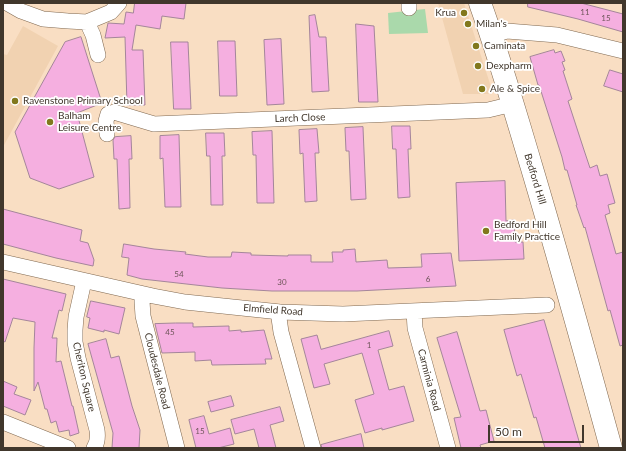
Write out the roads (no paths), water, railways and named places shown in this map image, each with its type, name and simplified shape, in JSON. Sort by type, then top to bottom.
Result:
[{"type":"main road","name":"Bedford Hill","points":[[480,3],[513,104],[611,448]]},
{"type":"street","points":[[8,3],[43,19],[68,22],[87,22],[111,12],[119,3]]},
{"type":"street","points":[[87,22],[93,35],[98,55]]},
{"type":"street","points":[[492,36],[508,31],[557,35],[623,51]]},
{"type":"street","name":"Larch Close","points":[[107,134],[106,121],[108,114],[114,112],[154,124],[488,110],[513,104]]},
{"type":"street","name":"Elmfield Road","points":[[3,262],[84,281],[186,302],[280,312],[343,314],[547,305]]},
{"type":"street","name":"Cheriton Square","points":[[84,281],[76,317],[75,342],[97,430],[97,444],[94,448]]},
{"type":"street","name":"Cloudesdale Road","points":[[144,294],[142,301],[143,316],[177,448]]},
{"type":"street","name":"Carminia Road","points":[[414,311],[415,328],[448,448]]},
{"type":"street","points":[[280,312],[279,318],[281,332],[313,448]]},
{"type":"street","points":[[3,422],[68,448]]},
{"type":"place","name":"Krua","points":[[464,13]]},
{"type":"place","name":"Milan's","points":[[468,24]]},
{"type":"place","name":"Caminata","points":[[476,46]]},
{"type":"place","name":"Dexpharm","points":[[478,66]]},
{"type":"place","name":"Ale & Spice","points":[[482,89]]},
{"type":"place","name":"Ravenstone Primary School","points":[[15,101]]},
{"type":"place","name":"Balham Leisure Centre","points":[[50,122]]},
{"type":"place","name":"Bedford Hill Family Practice","points":[[486,231]]}]
